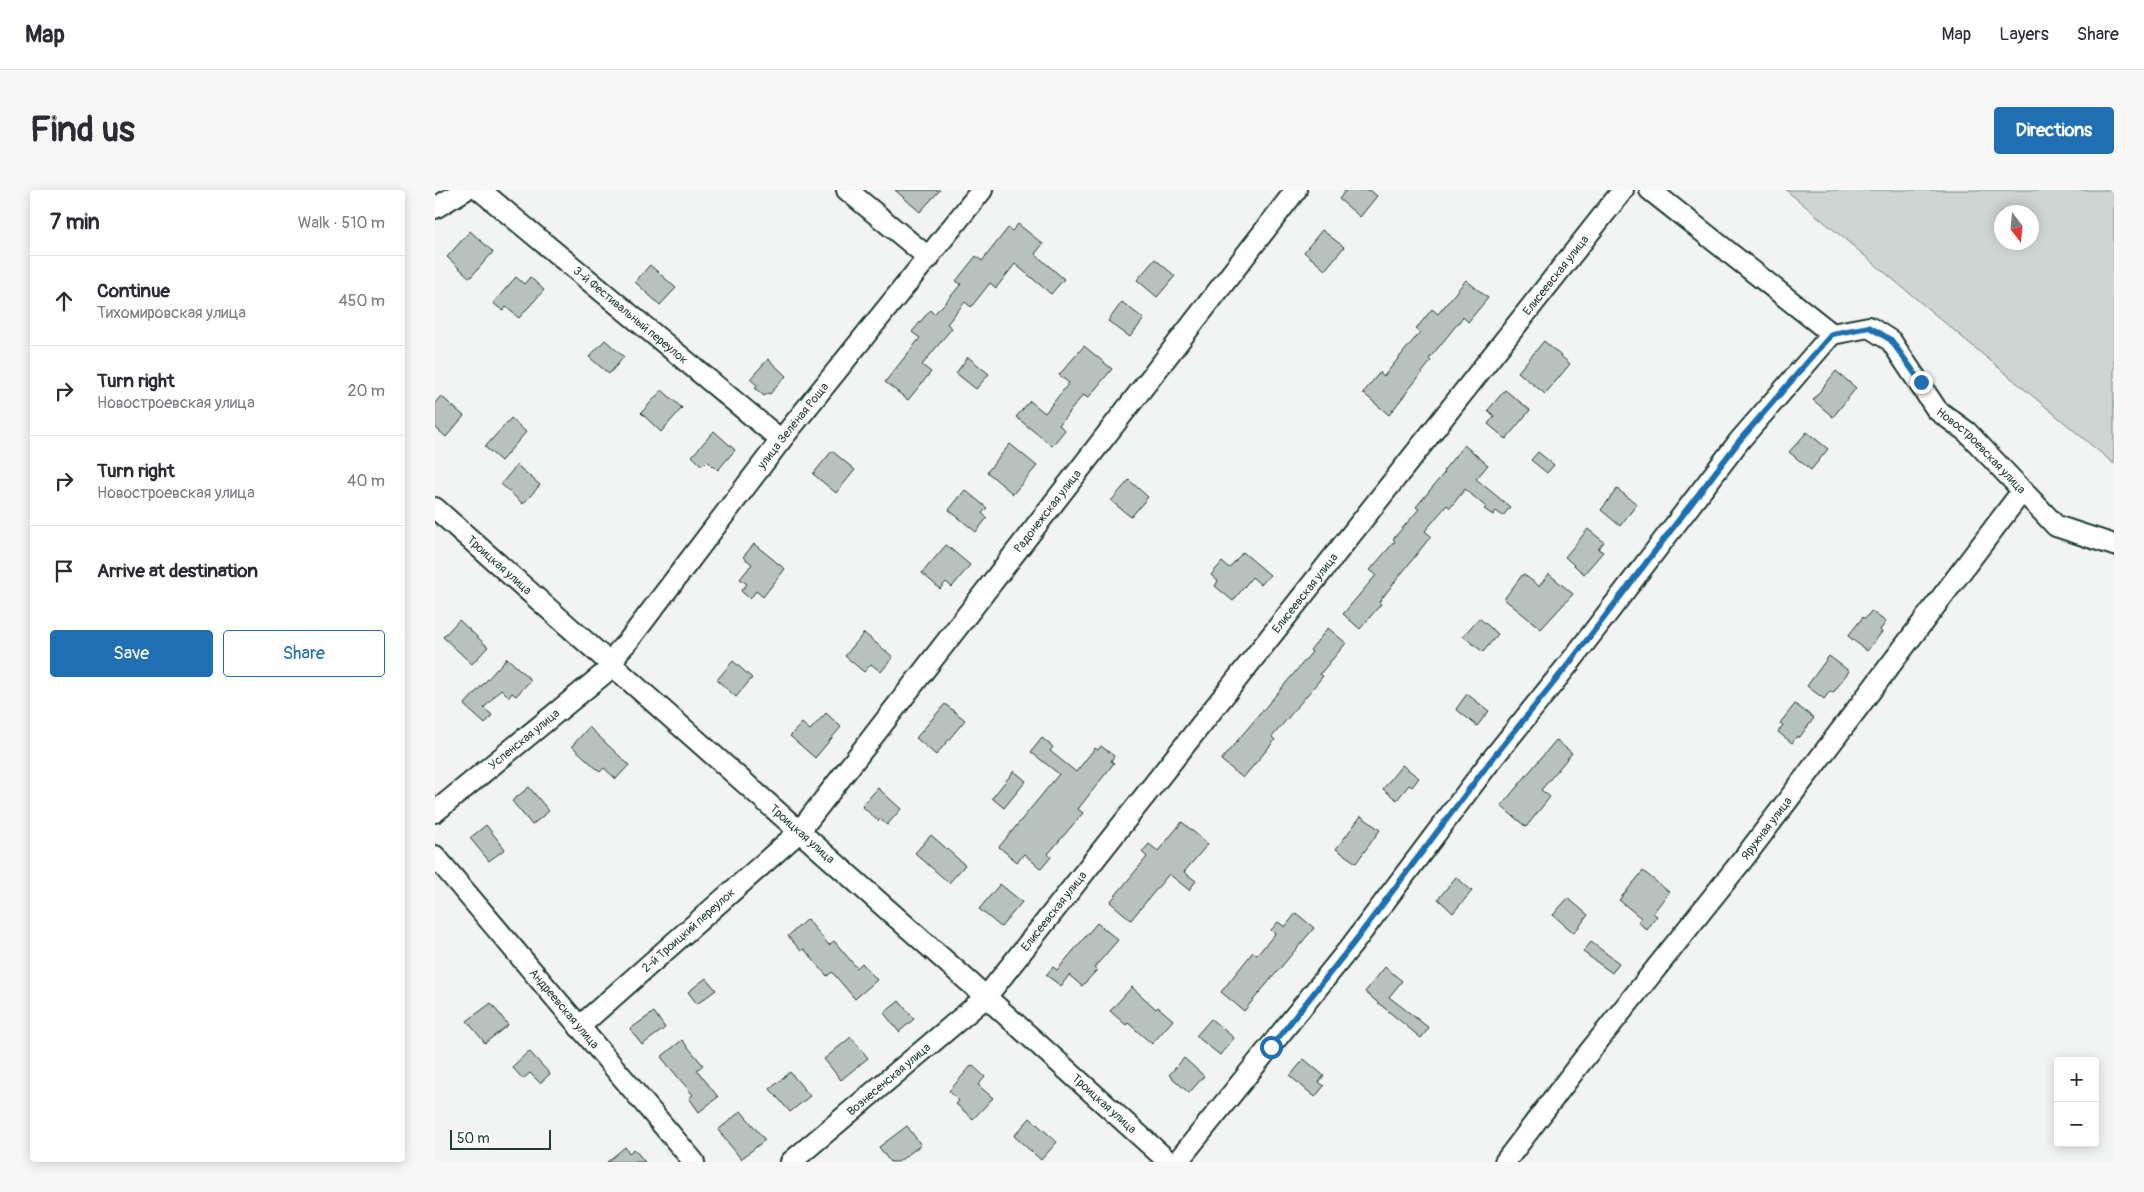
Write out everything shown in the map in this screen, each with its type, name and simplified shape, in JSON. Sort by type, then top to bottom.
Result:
[{"type":"street","points":[[435,208],[465,190]]},
{"type":"street","name":"3-й Фестивальный переулок","points":[[480,190],[781,440]]},
{"type":"street","points":[[847,190],[929,258]]},
{"type":"street","name":"улица Зелёная Роща","points":[[612,667],[617,652],[629,640],[781,440],[982,190]]},
{"type":"street","name":"Радонежская улица","points":[[799,832],[1296,190]]},
{"type":"street","name":"Елисеевская улица","points":[[986,997],[1623,190]]},
{"type":"street","points":[[1177,1162],[1352,945],[1489,763],[1571,661],[1740,440],[1832,334],[1650,190]]},
{"type":"street","name":"Новостроевская улица","points":[[1832,334],[1869,327],[1891,340],[1937,410],[1967,432],[2056,526],[2114,545]]},
{"type":"street","name":"Яружная улица","points":[[1505,1162],[1578,1066],[1744,858],[2023,490]]},
{"type":"street","name":"Троицкая улица","points":[[435,508],[1169,1162]]},
{"type":"street","name":"Успенская улица","points":[[435,812],[612,667]]},
{"type":"street","name":"2-й Троицкий переулок","points":[[579,1027],[799,832]]},
{"type":"street","name":"Андреевская улица","points":[[435,856],[694,1162]]},
{"type":"street","name":"Вознесенская улица","points":[[791,1162],[986,997]]},
{"type":"shaded area","points":[[1786,190],[2114,190],[2114,464]]},
{"type":"building","points":[[895,190],[940,190],[920,212]]},
{"type":"building","points":[[1346,190],[1370,190],[1377,196],[1360,217],[1339,199]]},
{"type":"building","points":[[1018,224],[1043,244],[1035,254],[1064,279],[1051,294],[1015,264],[996,288],[990,283],[971,307],[965,302],[947,324],[952,328],[922,365],[931,372],[908,400],[885,382],[920,338],[912,332],[930,310],[934,314],[946,302],[961,284],[956,281],[976,256],[982,261],[1008,228],[1012,231]]},
{"type":"building","points":[[1322,230],[1344,247],[1325,270],[1304,252]]},
{"type":"building","points":[[470,231],[493,252],[470,278],[447,257]]},
{"type":"building","points":[[1155,259],[1175,276],[1157,297],[1137,280]]},
{"type":"building","points":[[650,265],[676,288],[660,305],[635,282]]},
{"type":"building","points":[[516,277],[524,284],[530,277],[544,290],[519,318],[506,307],[503,311],[493,303]]},
{"type":"building","points":[[1466,280],[1488,298],[1468,322],[1463,317],[1429,359],[1431,361],[1389,415],[1363,393],[1380,372],[1384,376],[1420,332],[1416,329],[1432,309],[1438,314]]},
{"type":"building","points":[[1122,302],[1144,319],[1130,337],[1108,321]]},
{"type":"building","points":[[605,340],[624,357],[609,374],[589,357]]},
{"type":"building","points":[[1544,341],[1570,364],[1545,394],[1518,372]]},
{"type":"building","points":[[1084,346],[1112,369],[1088,398],[1083,395],[1059,425],[1065,430],[1052,446],[1016,417],[1030,401],[1045,413],[1069,383],[1059,375]]},
{"type":"building","points":[[968,357],[989,374],[976,389],[956,373]]},
{"type":"building","points":[[768,359],[786,376],[770,394],[768,393],[764,396],[755,388],[758,386],[750,379]]},
{"type":"building","points":[[1836,371],[1856,388],[1833,417],[1813,400]]},
{"type":"building","points":[[662,390],[682,408],[661,432],[641,413]]},
{"type":"building","points":[[1505,390],[1530,410],[1506,439],[1488,424],[1494,416],[1488,410]]},
{"type":"building","points":[[441,396],[464,416],[446,437],[435,427],[435,403]]},
{"type":"building","points":[[511,418],[526,432],[501,461],[485,447]]},
{"type":"building","points":[[714,431],[735,450],[718,470],[707,461],[702,466],[692,456]]},
{"type":"building","points":[[1807,432],[1828,449],[1811,470],[1789,452]]},
{"type":"building","points":[[1010,444],[1037,466],[1013,494],[987,472]]},
{"type":"building","points":[[1464,445],[1488,465],[1476,479],[1510,507],[1503,516],[1496,511],[1493,515],[1484,509],[1486,507],[1465,489],[1450,508],[1447,505],[1425,531],[1431,536],[1379,602],[1381,604],[1360,629],[1343,614],[1376,575],[1370,570],[1395,541],[1393,539],[1419,509],[1416,507],[1445,472],[1443,471]]},
{"type":"building","points":[[832,451],[855,470],[836,493],[813,474]]},
{"type":"building","points":[[1538,452],[1554,465],[1547,473],[1531,460]]},
{"type":"building","points":[[517,465],[540,485],[523,504],[501,484]]},
{"type":"building","points":[[1129,480],[1148,497],[1131,517],[1111,501]]},
{"type":"building","points":[[1617,489],[1637,504],[1620,526],[1601,510]]},
{"type":"building","points":[[965,490],[987,508],[982,513],[987,518],[976,532],[949,510]]},
{"type":"building","points":[[1588,529],[1604,542],[1598,549],[1603,552],[1584,574],[1565,557]]},
{"type":"building","points":[[754,544],[785,569],[763,597],[756,591],[750,599],[741,591],[747,584],[740,579],[752,564],[743,557]]},
{"type":"building","points":[[946,545],[970,565],[952,587],[946,582],[940,589],[922,573]]},
{"type":"building","points":[[1243,552],[1270,575],[1261,585],[1252,577],[1233,601],[1215,586],[1218,581],[1211,575],[1222,562],[1229,568]]},
{"type":"building","points":[[1523,574],[1539,586],[1549,574],[1573,594],[1541,629],[1504,599]]},
{"type":"building","points":[[1871,611],[1886,622],[1880,630],[1882,632],[1867,651],[1848,636],[1863,617],[1865,619]]},
{"type":"building","points":[[1479,618],[1498,634],[1483,652],[1463,636]]},
{"type":"building","points":[[459,620],[488,647],[472,664],[443,637]]},
{"type":"building","points":[[1328,628],[1346,643],[1320,674],[1323,676],[1272,737],[1275,740],[1243,778],[1221,760],[1312,652],[1310,650]]},
{"type":"building","points":[[864,633],[893,657],[881,672],[871,664],[864,672],[845,656]]},
{"type":"building","points":[[1829,656],[1849,671],[1833,693],[1830,691],[1824,699],[1807,686]]},
{"type":"building","points":[[507,658],[531,680],[516,696],[512,693],[509,697],[501,689],[484,708],[492,715],[485,724],[464,705]]},
{"type":"building","points":[[733,661],[752,678],[736,697],[717,680]]},
{"type":"building","points":[[1467,694],[1489,711],[1477,726],[1456,709]]},
{"type":"building","points":[[945,704],[965,720],[936,755],[916,738]]},
{"type":"building","points":[[1795,704],[1814,718],[1799,738],[1797,736],[1792,743],[1778,732],[1783,725],[1780,723]]},
{"type":"building","points":[[826,713],[841,727],[815,758],[790,736],[802,723],[810,730]]},
{"type":"building","points":[[589,727],[629,765],[616,779],[604,768],[600,772],[572,746]]},
{"type":"building","points":[[1042,738],[1053,747],[1050,751],[1076,772],[1095,748],[1098,750],[1101,746],[1114,756],[1111,761],[1114,763],[1078,809],[1083,813],[1048,854],[1051,857],[1041,869],[1024,854],[1017,862],[999,847],[1059,774],[1031,752]]},
{"type":"building","points":[[1556,740],[1572,753],[1541,790],[1550,797],[1526,827],[1501,806]]},
{"type":"building","points":[[1402,765],[1419,778],[1412,787],[1409,785],[1397,800],[1383,789]]},
{"type":"building","points":[[1014,771],[1026,781],[1004,808],[992,798]]},
{"type":"building","points":[[529,787],[549,811],[532,825],[512,801]]},
{"type":"building","points":[[878,788],[901,809],[887,825],[880,819],[878,821],[862,806]]},
{"type":"building","points":[[1361,816],[1380,830],[1356,863],[1336,849]]},
{"type":"building","points":[[1182,822],[1208,844],[1184,872],[1196,881],[1189,890],[1169,874],[1131,920],[1110,902],[1147,857],[1142,852],[1149,844],[1158,851]]},
{"type":"building","points":[[486,825],[505,849],[489,861],[470,838]]},
{"type":"building","points":[[931,835],[965,865],[949,883],[915,853]]},
{"type":"building","points":[[1643,871],[1669,892],[1653,913],[1657,916],[1647,930],[1638,922],[1641,918],[1619,900]]},
{"type":"building","points":[[1456,877],[1472,891],[1453,913],[1438,899]]},
{"type":"building","points":[[1000,884],[1022,902],[1001,927],[979,909]]},
{"type":"building","points":[[1568,898],[1588,915],[1574,933],[1553,915]]},
{"type":"building","points":[[1296,913],[1314,928],[1244,1011],[1221,992],[1253,952],[1257,955],[1275,934],[1271,930],[1278,922],[1285,927]]},
{"type":"building","points":[[807,919],[829,945],[834,941],[857,968],[862,963],[877,980],[855,999],[832,972],[827,976],[804,949],[801,951],[788,936]]},
{"type":"building","points":[[1097,923],[1118,940],[1094,968],[1097,970],[1082,986],[1069,975],[1061,986],[1046,975],[1053,967],[1057,970]]},
{"type":"building","points":[[1591,942],[1619,963],[1612,973],[1583,952]]},
{"type":"building","points":[[1385,967],[1402,981],[1389,997],[1429,1028],[1421,1038],[1365,992]]},
{"type":"building","points":[[706,978],[716,990],[697,1004],[688,992]]},
{"type":"building","points":[[1132,987],[1156,1009],[1158,1007],[1173,1020],[1152,1044],[1128,1023],[1126,1025],[1110,1011]]},
{"type":"building","points":[[899,1001],[914,1019],[899,1032],[884,1013]]},
{"type":"building","points":[[491,1003],[508,1025],[485,1043],[467,1021]]},
{"type":"building","points":[[654,1012],[665,1028],[642,1045],[630,1029]]},
{"type":"building","points":[[1211,1019],[1234,1038],[1220,1055],[1196,1036]]},
{"type":"building","points":[[851,1037],[868,1058],[841,1080],[824,1059]]},
{"type":"building","points":[[682,1040],[703,1065],[697,1070],[718,1097],[699,1112],[689,1098],[693,1095],[661,1057]]},
{"type":"building","points":[[529,1051],[550,1074],[540,1083],[530,1073],[523,1079],[512,1067]]},
{"type":"building","points":[[1184,1058],[1204,1076],[1189,1093],[1169,1075]]},
{"type":"building","points":[[1304,1059],[1324,1076],[1319,1082],[1324,1086],[1315,1097],[1290,1076]]},
{"type":"building","points":[[972,1065],[985,1077],[978,1085],[993,1098],[973,1119],[956,1104],[959,1101],[949,1091]]},
{"type":"building","points":[[790,1072],[810,1096],[790,1112],[770,1089]]},
{"type":"building","points":[[741,1111],[765,1140],[741,1159],[718,1130]]},
{"type":"building","points":[[1030,1118],[1057,1142],[1041,1160],[1014,1136]]},
{"type":"building","points":[[907,1126],[921,1145],[898,1162],[890,1162],[879,1147]]},
{"type":"building","points":[[625,1147],[629,1153],[634,1149],[645,1162],[607,1162]]},
{"type":"route","points":[[1271,1047],[1352,945],[1489,763],[1571,661],[1740,440],[1832,334],[1869,327],[1891,340],[1921,382]]}]
